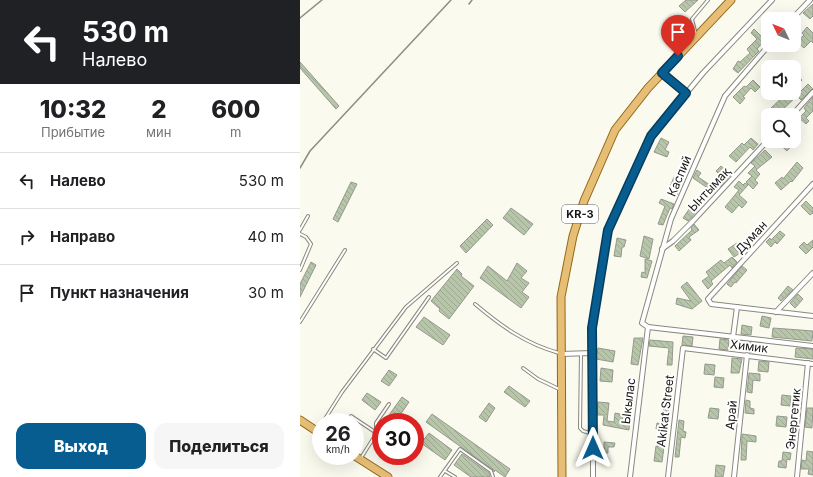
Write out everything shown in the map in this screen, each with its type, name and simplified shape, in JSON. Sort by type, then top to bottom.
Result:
[{"type":"main road","name":"KR-3","points":[[562,477],[561,297],[573,236],[584,201],[615,130],[648,88],[731,0]]},
{"type":"main road","points":[[300,420],[312,426]]},
{"type":"main road","points":[[364,462],[388,477]]},
{"type":"street","points":[[593,477],[592,328],[608,230],[651,136],[702,73],[772,0]]},
{"type":"street","points":[[799,12],[810,0]]},
{"type":"street","name":"Каспий","points":[[648,327],[642,323],[671,219],[724,96],[763,52]]},
{"type":"street","points":[[662,73],[686,93]]},
{"type":"street","points":[[798,108],[813,92]]},
{"type":"street","name":"Ынтымақ","points":[[662,250],[688,226],[761,148]]},
{"type":"street","name":"Думан","points":[[737,307],[711,304],[708,299],[813,184]]},
{"type":"street","points":[[776,312],[813,274]]},
{"type":"street","points":[[733,337],[737,307],[813,316]]},
{"type":"street","points":[[648,327],[813,346]]},
{"type":"street","name":"Ыкылас","points":[[630,477],[648,327]]},
{"type":"street","name":"Химик","points":[[683,348],[811,363]]},
{"type":"street","name":"Akikat Street","points":[[668,477],[683,348]]},
{"type":"street","points":[[561,354],[592,353]]},
{"type":"street","name":"Арай","points":[[734,477],[747,356]]},
{"type":"street","name":"Энергетик","points":[[797,477],[811,363]]},
{"type":"lane","points":[[697,36],[692,19],[708,0]]},
{"type":"lane","points":[[300,230],[308,216]]},
{"type":"lane","points":[[300,234],[306,237],[311,244],[300,270]]},
{"type":"lane","points":[[300,322],[345,250]]},
{"type":"lane","points":[[329,413],[373,349],[406,307],[456,263]]},
{"type":"lane","points":[[373,349],[386,358],[429,297]]},
{"type":"lane","points":[[475,304],[509,331],[542,348],[561,354]]},
{"type":"lane","points":[[581,354],[580,428],[583,431],[593,434]]},
{"type":"lane","points":[[523,368],[538,379],[562,390]]},
{"type":"lane","points":[[383,413],[389,404]]},
{"type":"lane","points":[[364,449],[372,439]]},
{"type":"lane","points":[[440,477],[460,449],[491,471],[493,477]]},
{"type":"lane","points":[[445,470],[455,477]]},
{"type":"building","points":[[686,0],[698,0],[685,12],[679,6]]},
{"type":"building","points":[[813,4],[813,16],[810,19],[803,13]]},
{"type":"building","points":[[807,27],[813,33],[813,43],[811,41],[804,48],[801,45],[801,38],[804,35],[802,33]]},
{"type":"building","points":[[754,29],[761,36],[761,44],[757,49],[759,51],[738,73],[733,69],[738,61],[740,62],[750,53],[747,49],[757,39],[751,33]]},
{"type":"building","points":[[300,62],[339,106],[336,109],[300,68]]},
{"type":"building","points":[[753,80],[760,87],[755,92],[751,88],[743,97],[745,98],[740,104],[733,97],[744,86],[746,87]]},
{"type":"building","points":[[808,84],[813,89],[801,100],[801,91]]},
{"type":"building","points":[[813,97],[813,111],[806,118],[809,121],[806,124],[801,120],[801,116],[806,111],[804,108]]},
{"type":"building","points":[[780,100],[793,100],[784,108],[771,108]]},
{"type":"building","points":[[661,138],[669,142],[665,150],[669,152],[667,157],[654,152]]},
{"type":"building","points":[[751,138],[758,144],[753,150],[750,147],[736,162],[729,156],[742,143],[744,145]]},
{"type":"building","points":[[765,150],[772,157],[756,170],[760,174],[755,180],[758,183],[753,189],[746,182],[752,176],[748,173],[755,166],[751,163]]},
{"type":"building","points":[[797,162],[803,168],[792,182],[791,181],[781,190],[775,183],[782,177],[783,179]]},
{"type":"building","points":[[721,166],[731,175],[720,187],[716,183],[712,191],[693,178],[697,170],[701,173],[698,177],[710,185],[720,175],[716,171]]},
{"type":"building","points":[[674,177],[683,180],[677,195],[668,192]]},
{"type":"building","points":[[739,181],[743,185],[745,183],[748,185],[739,195],[747,202],[742,208],[739,205],[732,213],[725,207],[739,190],[734,187]]},
{"type":"building","points":[[351,182],[357,184],[338,222],[333,219]]},
{"type":"building","points":[[661,199],[674,204],[672,209],[670,208],[663,225],[658,224],[665,206],[659,203]]},
{"type":"building","points":[[806,201],[813,208],[813,213],[810,215],[801,206]]},
{"type":"building","points":[[692,205],[698,210],[688,221],[683,218]]},
{"type":"building","points":[[511,208],[533,224],[524,235],[503,218]]},
{"type":"building","points":[[487,219],[493,225],[466,253],[460,246]]},
{"type":"building","points":[[694,224],[699,230],[689,237],[691,240],[679,251],[675,246],[692,230],[691,228]]},
{"type":"building","points":[[780,231],[785,235],[777,244],[775,242],[771,247],[766,242],[770,238],[771,240]]},
{"type":"building","points":[[644,236],[653,239],[649,259],[640,256]]},
{"type":"building","points":[[617,238],[626,240],[624,247],[622,247],[621,257],[614,256]]},
{"type":"building","points":[[813,240],[813,247],[806,254],[799,247],[804,242],[807,245]]},
{"type":"building","points":[[737,243],[743,251],[734,257],[728,249]]},
{"type":"building","points":[[732,257],[737,262],[732,268],[730,265],[711,281],[713,284],[708,289],[702,281],[709,276],[706,272],[721,260],[724,263]]},
{"type":"building","points":[[645,259],[652,261],[647,278],[641,277],[642,272],[645,273]]},
{"type":"building","points":[[311,262],[316,265],[300,297],[300,284]]},
{"type":"building","points":[[517,263],[527,271],[521,278],[529,283],[522,292],[529,297],[521,308],[480,278],[488,266],[507,281]]},
{"type":"building","points":[[742,266],[747,270],[731,287],[727,284]]},
{"type":"building","points":[[457,269],[462,274],[461,276],[474,286],[449,319],[439,311],[440,309],[431,301]]},
{"type":"building","points":[[687,282],[702,301],[692,309],[676,304],[677,298],[691,301],[681,287]]},
{"type":"building","points":[[788,286],[793,290],[781,301],[778,298]]},
{"type":"building","points":[[798,294],[803,299],[795,308],[790,303]]},
{"type":"building","points":[[762,316],[771,318],[769,328],[760,326]]},
{"type":"building","points":[[424,317],[450,335],[443,345],[416,327]]},
{"type":"building","points":[[742,325],[752,327],[751,335],[741,334]]},
{"type":"building","points":[[773,328],[813,331],[812,341],[772,337]]},
{"type":"building","points":[[683,336],[693,337],[692,346],[682,345]]},
{"type":"building","points":[[634,338],[643,338],[638,365],[631,364]]},
{"type":"building","points":[[720,339],[729,340],[728,350],[719,349]]},
{"type":"building","points":[[650,340],[673,342],[672,365],[667,365],[669,348],[649,346]]},
{"type":"building","points":[[747,342],[756,344],[755,353],[746,352]]},
{"type":"building","points":[[598,348],[615,351],[613,362],[596,359]]},
{"type":"building","points":[[796,348],[813,349],[813,359],[795,357]]},
{"type":"building","points":[[732,358],[742,359],[739,373],[731,373]]},
{"type":"building","points":[[759,361],[769,362],[768,372],[758,371]]},
{"type":"building","points":[[705,364],[715,365],[714,375],[704,374]]},
{"type":"building","points":[[601,368],[613,370],[612,382],[600,381]]},
{"type":"building","points":[[389,370],[397,375],[389,386],[381,381]]},
{"type":"building","points":[[749,373],[760,374],[760,381],[753,380],[752,393],[747,392]]},
{"type":"building","points":[[715,377],[724,378],[723,388],[714,387]]},
{"type":"building","points":[[509,386],[530,401],[525,407],[504,392]]},
{"type":"building","points":[[367,393],[381,402],[375,410],[362,400]]},
{"type":"building","points":[[782,395],[791,396],[790,406],[781,405]]},
{"type":"building","points":[[402,397],[409,402],[401,413],[390,413]]},
{"type":"building","points":[[746,400],[750,401],[750,408],[754,409],[754,414],[745,413]]},
{"type":"building","points":[[598,402],[609,403],[607,421],[614,422],[615,413],[630,416],[629,430],[603,425],[604,415],[597,415]]},
{"type":"building","points":[[489,403],[495,408],[486,422],[479,417]]},
{"type":"building","points":[[664,407],[669,408],[664,433],[661,433],[661,430],[656,429],[657,423],[662,424]]},
{"type":"building","points":[[710,408],[719,409],[718,419],[708,418]]},
{"type":"building","points":[[807,408],[813,408],[812,428],[805,427]]},
{"type":"building","points":[[432,414],[510,469],[505,477],[495,470],[494,472],[492,469],[426,422]]},
{"type":"building","points":[[777,416],[787,417],[786,427],[776,426]]},
{"type":"building","points":[[679,420],[684,421],[683,431],[686,432],[685,438],[681,437],[679,457],[675,457]]},
{"type":"building","points":[[429,433],[452,450],[445,460],[424,445],[424,439]]},
{"type":"building","points":[[742,434],[756,436],[756,442],[747,441],[746,460],[741,460]]},
{"type":"building","points":[[604,442],[615,443],[614,447],[608,447],[608,453],[597,452],[597,447],[604,448]]},
{"type":"building","points":[[656,446],[664,447],[662,462],[654,461]]},
{"type":"building","points":[[807,451],[813,452],[813,475],[808,474],[809,469],[801,469],[802,460],[806,461]]},
{"type":"building","points":[[783,452],[791,453],[790,460],[787,459],[786,468],[778,467],[779,461],[782,461]]},
{"type":"building","points":[[462,454],[489,473],[490,477],[471,477],[454,465]]},
{"type":"building","points":[[716,465],[725,466],[723,477],[715,477]]},
{"type":"railway","points":[[300,18],[322,0]]},
{"type":"railway","points":[[300,168],[310,151],[451,0]]},
{"type":"railway","points":[[469,4],[472,0]]},
{"type":"route","points":[[593,448],[592,328],[608,230],[651,136],[686,93],[662,73],[678,56]]}]
